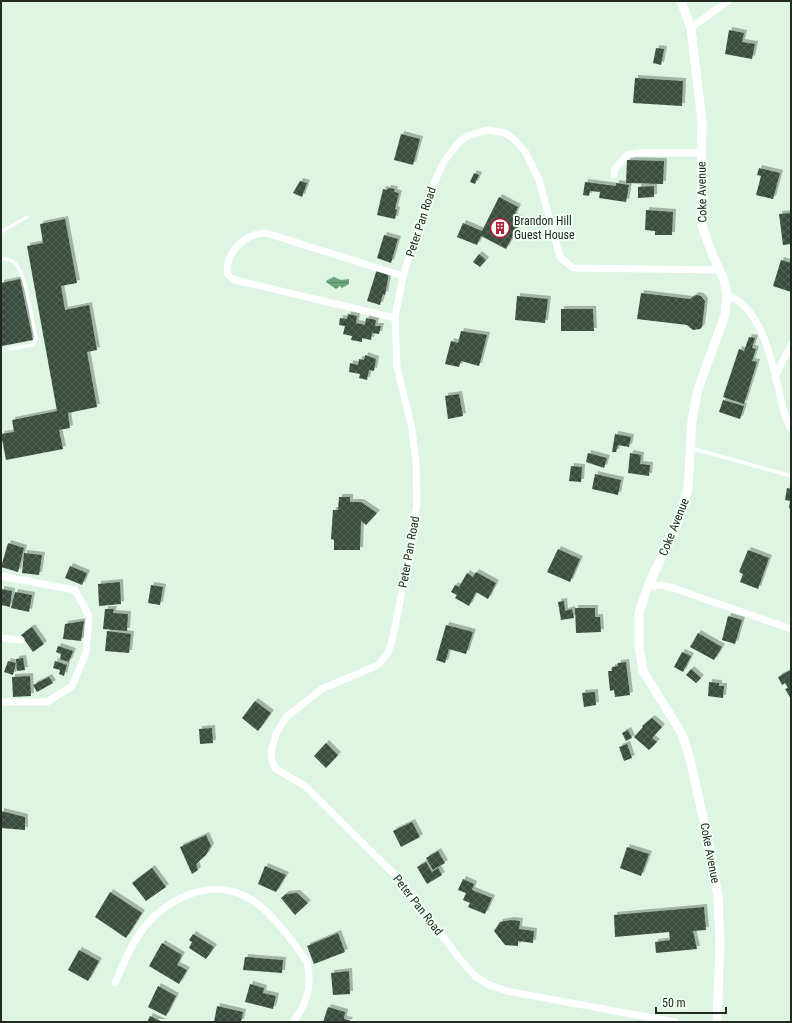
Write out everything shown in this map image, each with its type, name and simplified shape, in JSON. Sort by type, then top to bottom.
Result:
[{"type":"street","name":"Coke Avenue","points":[[681,1],[691,28],[702,122],[701,224],[724,280],[727,295],[725,316],[698,389],[692,420],[688,489],[678,522],[648,586],[639,613],[639,646],[644,670],[682,734],[690,759],[710,849],[718,897],[720,974],[717,1022]]},
{"type":"street","points":[[691,28],[728,1]]},
{"type":"street","name":"Peter Pan Road","points":[[674,1022],[507,991],[489,986],[475,976],[459,958],[401,881],[305,786],[276,769],[272,761],[273,742],[286,717],[322,689],[378,665],[388,653],[393,637],[418,503],[416,462],[412,429],[397,367],[395,318],[403,276],[434,183],[445,160],[460,141],[470,135],[487,130],[505,133],[515,140],[526,153],[539,180],[556,247],[560,257],[574,268],[720,270]]},
{"type":"street","points":[[614,175],[614,170],[627,155],[638,153],[702,153]]},
{"type":"street","points":[[395,318],[235,280],[228,275],[227,267],[239,243],[254,234],[266,233],[403,276]]},
{"type":"street","points":[[727,295],[737,299],[745,305],[762,330],[785,416],[791,429]]},
{"type":"street","points":[[775,377],[791,345]]},
{"type":"street","points":[[1,576],[75,590],[89,616],[86,653],[72,686],[47,702],[1,702]]},
{"type":"street","points":[[648,586],[661,585],[673,588],[791,629]]},
{"type":"street","points":[[1,638],[21,640]]},
{"type":"street","points":[[115,983],[138,936],[164,907],[186,894],[204,890],[222,890],[237,893],[254,901],[264,909],[307,962],[309,977],[308,994],[302,1010],[293,1022]]},
{"type":"lane","points":[[1,232],[27,217]]},
{"type":"lane","points":[[1,259],[10,260],[16,264],[22,274],[36,338],[32,345],[10,349]]},
{"type":"lane","points":[[690,448],[791,476]]},
{"type":"shaded area","points":[[334,277],[341,280],[349,279],[349,284],[342,288],[340,286],[336,289],[326,282]]},
{"type":"building","points":[[729,30],[744,33],[742,42],[755,44],[752,59],[725,54]]},
{"type":"building","points":[[656,48],[664,49],[661,65],[653,63]]},
{"type":"building","points":[[635,78],[683,81],[682,106],[633,103]]},
{"type":"building","points":[[401,134],[420,139],[413,165],[394,160]]},
{"type":"building","points":[[627,160],[664,161],[663,184],[626,183]]},
{"type":"building","points":[[759,168],[780,173],[773,199],[756,195],[761,176],[757,175]]},
{"type":"building","points":[[474,173],[479,175],[475,184],[470,182]]},
{"type":"building","points":[[300,181],[307,183],[302,197],[293,193]]},
{"type":"building","points":[[585,182],[616,186],[616,183],[629,185],[626,202],[599,198],[600,192],[590,191],[589,196],[583,195]]},
{"type":"building","points":[[654,186],[654,197],[638,198],[638,187]]},
{"type":"building","points":[[388,188],[395,189],[394,192],[399,193],[395,209],[397,210],[395,219],[377,215],[383,189],[387,190]]},
{"type":"building","name":"Brandon Hill Guest House","points":[[499,197],[518,207],[514,216],[521,220],[506,249],[481,236],[477,245],[457,237],[463,223],[482,231]]},
{"type":"building","points":[[646,210],[673,212],[672,235],[655,235],[655,231],[645,230]]},
{"type":"building","points":[[791,213],[791,244],[783,245],[779,214]]},
{"type":"building","points":[[65,219],[77,283],[61,286],[65,310],[89,305],[97,350],[87,352],[97,407],[68,413],[70,428],[59,430],[63,449],[6,460],[1,434],[14,432],[12,420],[57,411],[27,246],[43,243],[40,224]]},
{"type":"building","points":[[384,235],[398,239],[391,263],[377,258]]},
{"type":"building","points":[[479,254],[486,260],[480,267],[473,262]]},
{"type":"building","points":[[781,260],[791,263],[791,292],[773,286]]},
{"type":"building","points":[[377,269],[389,273],[385,295],[383,294],[380,305],[367,301]]},
{"type":"building","points":[[20,279],[33,340],[2,346],[1,283]]},
{"type":"building","points":[[641,293],[690,299],[696,295],[701,296],[705,301],[702,327],[700,329],[693,330],[687,325],[637,319]]},
{"type":"building","points":[[517,296],[548,299],[545,323],[515,320]]},
{"type":"building","points":[[561,309],[593,309],[594,331],[561,331]]},
{"type":"building","points":[[348,314],[357,316],[356,323],[365,325],[366,318],[376,320],[375,326],[381,326],[379,334],[372,333],[371,340],[362,338],[362,342],[351,340],[352,336],[343,334],[345,326],[339,325],[340,318],[347,319]]},
{"type":"building","points":[[461,331],[487,335],[479,366],[461,361],[459,367],[445,364],[451,341],[458,343]]},
{"type":"building","points":[[749,337],[755,338],[752,348],[756,349],[752,361],[757,362],[744,404],[723,397],[739,349],[744,351]]},
{"type":"building","points":[[365,355],[376,359],[374,371],[369,370],[367,380],[359,378],[360,374],[349,372],[350,363],[358,365],[359,359],[364,360]]},
{"type":"building","points":[[459,394],[463,416],[448,419],[445,396]]},
{"type":"building","points":[[723,400],[744,406],[740,419],[719,412]]},
{"type":"building","points":[[615,434],[631,437],[629,447],[618,445],[616,452],[612,452]]},
{"type":"building","points":[[588,453],[607,458],[604,468],[586,462]]},
{"type":"building","points":[[630,453],[641,455],[640,464],[650,465],[649,476],[628,473]]},
{"type":"building","points":[[571,466],[582,467],[581,482],[569,481]]},
{"type":"building","points":[[595,474],[621,480],[618,495],[592,489]]},
{"type":"building","points":[[787,488],[791,489],[791,509],[789,508],[790,501],[785,500]]},
{"type":"building","points":[[339,497],[350,497],[350,502],[361,502],[377,513],[366,525],[361,521],[360,550],[334,550],[334,540],[331,539],[333,510],[338,510]]},
{"type":"building","points":[[8,543],[24,548],[18,572],[1,567]]},
{"type":"building","points":[[558,549],[580,559],[570,582],[547,572]]},
{"type":"building","points":[[748,550],[769,558],[758,589],[740,582],[743,574],[739,572]]},
{"type":"building","points":[[24,553],[42,555],[39,575],[22,573]]},
{"type":"building","points":[[70,566],[87,573],[82,585],[65,578]]},
{"type":"building","points":[[476,572],[496,583],[488,599],[476,592],[469,606],[455,598],[457,595],[451,592],[455,585],[459,587],[467,573],[473,577]]},
{"type":"building","points":[[120,582],[121,604],[99,606],[98,584]]},
{"type":"building","points":[[151,585],[163,587],[160,605],[148,603]]},
{"type":"building","points":[[1,589],[12,591],[10,607],[1,605]]},
{"type":"building","points":[[15,592],[32,595],[29,612],[11,608]]},
{"type":"building","points":[[564,601],[565,611],[572,609],[574,618],[561,620],[558,602]]},
{"type":"building","points":[[575,608],[595,608],[595,617],[600,617],[601,632],[576,633]]},
{"type":"building","points":[[105,609],[114,609],[113,613],[128,614],[127,631],[103,629]]},
{"type":"building","points":[[728,616],[742,620],[735,644],[722,640]]},
{"type":"building","points":[[84,621],[81,641],[63,639],[65,624]]},
{"type":"building","points":[[446,625],[473,632],[466,654],[449,649],[445,663],[436,660]]},
{"type":"building","points":[[32,627],[44,644],[33,652],[21,635]]},
{"type":"building","points":[[107,631],[131,634],[129,653],[105,651]]},
{"type":"building","points":[[698,633],[722,647],[714,660],[690,647]]},
{"type":"building","points":[[58,646],[73,651],[69,662],[60,659],[61,654],[56,652]]},
{"type":"building","points":[[682,652],[691,656],[683,672],[674,667]]},
{"type":"building","points":[[23,658],[25,670],[17,671],[16,659]]},
{"type":"building","points":[[8,661],[16,663],[13,675],[4,672]]},
{"type":"building","points":[[55,661],[67,665],[64,676],[59,674],[60,670],[53,668]]},
{"type":"building","points":[[626,662],[630,695],[615,697],[614,690],[610,691],[608,671],[612,671],[612,667],[618,666],[618,663]]},
{"type":"building","points":[[691,669],[701,678],[696,683],[686,675]]},
{"type":"building","points":[[791,670],[791,699],[785,689],[788,688],[785,683],[782,685],[778,677]]},
{"type":"building","points":[[30,676],[31,696],[13,697],[12,677]]},
{"type":"building","points":[[49,677],[53,683],[37,692],[33,685]]},
{"type":"building","points":[[709,682],[719,683],[719,686],[724,686],[723,698],[708,696]]},
{"type":"building","points":[[595,692],[596,705],[584,707],[582,693]]},
{"type":"building","points":[[255,701],[271,713],[258,731],[242,718]]},
{"type":"building","points":[[652,718],[662,727],[652,738],[657,742],[649,750],[634,737],[643,727],[642,726]]},
{"type":"building","points":[[212,728],[213,743],[200,744],[199,729]]},
{"type":"building","points":[[628,730],[632,738],[626,741],[622,733]]},
{"type":"building","points":[[326,743],[338,755],[326,768],[314,756]]},
{"type":"building","points":[[627,744],[632,758],[624,761],[619,747]]},
{"type":"building","points":[[1,811],[25,817],[25,830],[1,828]]},
{"type":"building","points":[[412,822],[420,837],[401,847],[393,831]]},
{"type":"building","points":[[206,835],[211,846],[206,855],[196,864],[198,870],[192,874],[180,847]]},
{"type":"building","points":[[627,847],[649,854],[641,876],[620,868]]},
{"type":"building","points":[[438,851],[445,863],[433,870],[426,858]]},
{"type":"building","points":[[426,862],[432,872],[438,868],[442,875],[427,884],[417,867]]},
{"type":"building","points":[[265,866],[286,875],[276,892],[258,884]]},
{"type":"building","points":[[152,868],[166,887],[146,901],[132,883]]},
{"type":"building","points":[[463,879],[474,884],[472,890],[492,898],[485,914],[468,907],[470,903],[463,900],[466,893],[458,890]]},
{"type":"building","points":[[110,892],[142,913],[126,938],[95,917]]},
{"type":"building","points":[[297,893],[308,903],[295,915],[281,898],[286,894]]},
{"type":"building","points":[[704,907],[706,930],[693,931],[697,949],[656,953],[655,942],[670,940],[669,932],[615,937],[614,915]]},
{"type":"building","points":[[511,920],[520,921],[519,929],[534,931],[533,943],[518,941],[518,946],[505,945],[494,931],[500,922]]},
{"type":"building","points":[[338,933],[345,952],[314,964],[307,946]]},
{"type":"building","points":[[193,934],[214,947],[206,959],[189,948],[192,942],[189,940]]},
{"type":"building","points":[[162,943],[182,955],[177,965],[187,970],[179,984],[149,966]]},
{"type":"building","points":[[79,950],[99,961],[88,981],[68,970]]},
{"type":"building","points":[[245,957],[283,960],[282,973],[243,970]]},
{"type":"building","points":[[349,971],[350,994],[333,995],[331,973]]},
{"type":"building","points":[[250,984],[264,988],[263,993],[276,996],[273,1009],[245,1002]]},
{"type":"building","points":[[158,986],[176,996],[166,1016],[148,1007]]},
{"type":"building","points":[[217,1006],[243,1012],[241,1022],[214,1022]]},
{"type":"building","points":[[328,1007],[345,1012],[344,1019],[350,1020],[349,1022],[323,1022]]},
{"type":"building","points":[[150,1016],[163,1022],[147,1022]]},
{"type":"place","name":"Brandon Hill Guest House","points":[[500,228]]}]
